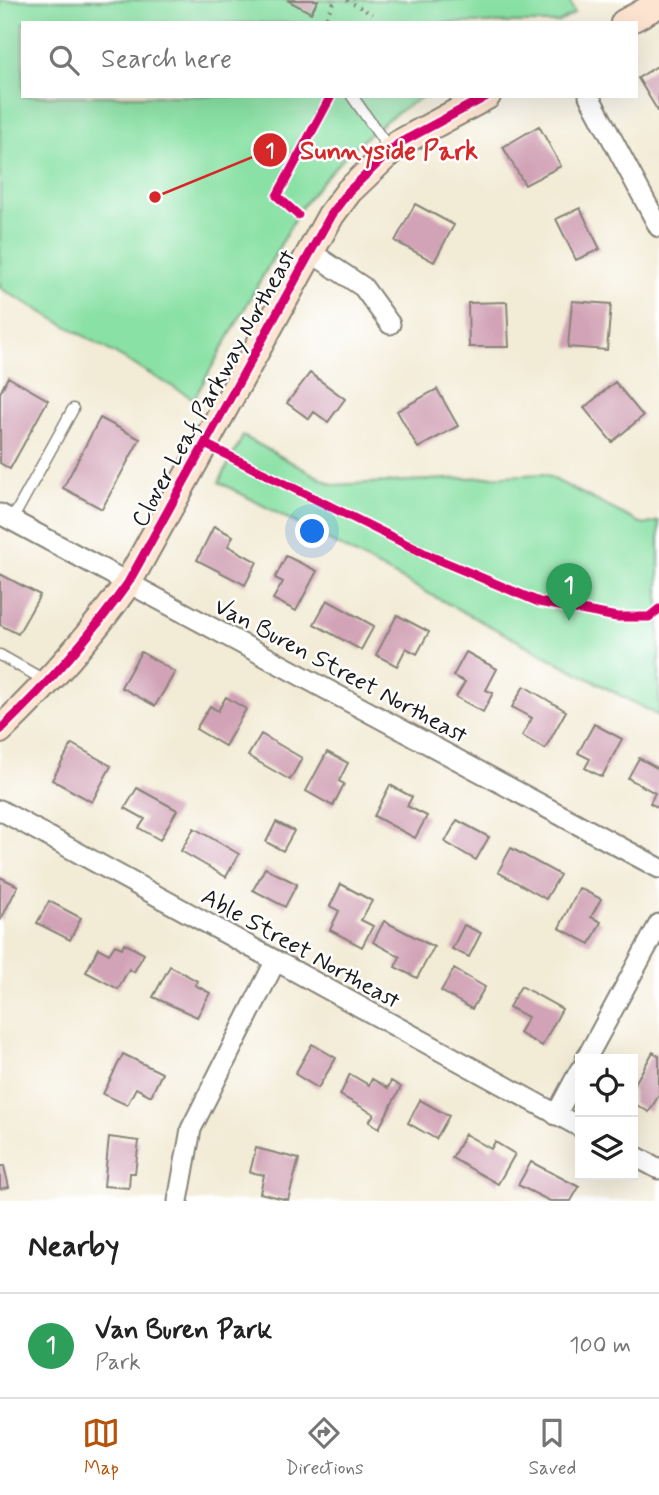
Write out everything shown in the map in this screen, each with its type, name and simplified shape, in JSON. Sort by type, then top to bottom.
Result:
[{"type":"street","points":[[627,21],[658,3]]},
{"type":"street","name":"Clover Leaf Parkway Northeast","points":[[0,730],[49,682],[97,627],[128,583],[309,251],[349,191],[390,150],[483,98]]},
{"type":"street","points":[[590,98],[659,227]]},
{"type":"street","points":[[309,251],[363,287],[390,324]]},
{"type":"street","name":"Van Buren Street Northeast","points":[[6,517],[659,868]]},
{"type":"street","name":"Able Street Northeast","points":[[0,810],[575,1124]]},
{"type":"street","points":[[589,1054],[659,924]]},
{"type":"street","points":[[178,1201],[191,1129],[275,962]]},
{"type":"street","points":[[556,1115],[575,1079]]},
{"type":"street","points":[[638,1158],[659,1169]]},
{"type":"lane","points":[[353,98],[390,150]]},
{"type":"lane","points":[[6,517],[73,409]]},
{"type":"lane","points":[[0,655],[49,682]]},
{"type":"path","points":[[324,21],[335,0]]},
{"type":"path","points":[[347,0],[372,15]]},
{"type":"green space","points":[[0,0],[569,0],[575,13],[561,21],[21,21],[21,98],[421,98],[388,119],[356,145],[301,208],[194,399],[0,288]]},
{"type":"green space","points":[[243,436],[333,485],[544,474],[644,525],[659,521],[659,716],[219,482]]},
{"type":"building","points":[[287,0],[318,0],[311,13]]},
{"type":"building","points":[[659,65],[659,113],[638,78]]},
{"type":"building","points":[[539,126],[561,166],[525,185],[503,147]]},
{"type":"building","points":[[415,204],[454,225],[434,262],[395,241]]},
{"type":"building","points":[[580,208],[600,249],[576,260],[556,219]]},
{"type":"building","points":[[572,301],[611,304],[607,350],[568,347]]},
{"type":"building","points":[[507,302],[509,347],[469,347],[468,303]]},
{"type":"building","points":[[310,373],[345,399],[328,422],[314,412],[309,419],[287,403]]},
{"type":"building","points":[[8,377],[48,400],[10,469],[0,463],[0,393]]},
{"type":"building","points":[[615,382],[643,416],[612,442],[584,408]]},
{"type":"building","points":[[437,389],[458,426],[418,448],[397,411]]},
{"type":"building","points":[[100,418],[140,439],[102,509],[63,488]]},
{"type":"building","points":[[214,526],[233,536],[228,546],[257,562],[245,585],[197,560]]},
{"type":"building","points":[[286,556],[317,571],[296,611],[273,599],[283,582],[275,578]]},
{"type":"building","points":[[0,574],[40,595],[18,634],[0,625]]},
{"type":"building","points":[[327,600],[374,626],[361,650],[314,624]]},
{"type":"building","points":[[397,615],[429,632],[417,654],[406,648],[397,666],[376,655]]},
{"type":"building","points":[[141,652],[175,672],[155,706],[121,687]]},
{"type":"building","points":[[466,652],[497,669],[486,690],[493,693],[483,712],[456,697],[465,682],[453,676]]},
{"type":"building","points":[[524,686],[566,711],[545,749],[522,736],[532,718],[512,707]]},
{"type":"building","points":[[226,697],[246,709],[225,746],[196,729],[210,706],[218,711]]},
{"type":"building","points":[[594,724],[622,739],[602,777],[585,768],[590,759],[578,753]]},
{"type":"building","points":[[261,734],[302,758],[290,780],[248,756]]},
{"type":"building","points":[[72,744],[111,766],[92,802],[52,780]]},
{"type":"building","points":[[327,752],[348,763],[339,781],[344,784],[333,806],[306,791]]},
{"type":"building","points":[[639,758],[659,769],[659,808],[650,803],[655,793],[628,778]]},
{"type":"building","points":[[390,785],[412,797],[407,806],[427,816],[415,838],[374,816]]},
{"type":"building","points":[[137,788],[177,810],[160,840],[139,828],[145,819],[125,808]]},
{"type":"building","points":[[457,820],[489,837],[476,860],[445,842]]},
{"type":"building","points":[[276,822],[294,831],[283,851],[266,842]]},
{"type":"building","points":[[194,828],[239,854],[226,877],[181,851]]},
{"type":"building","points":[[511,848],[560,875],[546,899],[498,872]]},
{"type":"building","points":[[265,868],[297,884],[285,907],[253,890]]},
{"type":"building","points":[[0,877],[18,886],[0,921]]},
{"type":"building","points":[[341,884],[372,901],[361,920],[373,926],[362,947],[330,930],[339,911],[330,906]]},
{"type":"building","points":[[579,888],[601,899],[591,917],[601,922],[590,944],[559,928]]},
{"type":"building","points":[[49,901],[81,918],[70,940],[37,923]]},
{"type":"building","points":[[384,921],[434,947],[417,978],[395,967],[400,957],[373,942]]},
{"type":"building","points":[[464,925],[481,933],[469,957],[452,949]]},
{"type":"building","points":[[124,943],[144,954],[134,972],[129,969],[118,989],[86,972],[98,948],[109,954],[115,945],[122,948]]},
{"type":"building","points":[[170,966],[197,981],[195,985],[210,993],[197,1017],[153,997]]},
{"type":"building","points":[[454,969],[485,987],[472,1009],[441,991]]},
{"type":"building","points":[[521,986],[562,1009],[542,1046],[519,1033],[528,1017],[509,1007]]},
{"type":"building","points":[[312,1044],[336,1058],[318,1088],[295,1074]]},
{"type":"building","points":[[653,1052],[659,1056],[659,1095],[649,1112],[638,1106],[638,1078]]},
{"type":"building","points":[[123,1054],[162,1073],[151,1096],[136,1088],[127,1105],[103,1094]]},
{"type":"building","points":[[350,1074],[369,1085],[372,1079],[388,1088],[391,1081],[401,1087],[379,1128],[369,1122],[374,1114],[340,1095]]},
{"type":"building","points":[[420,1100],[449,1116],[436,1139],[408,1123]]},
{"type":"building","points":[[465,1134],[491,1149],[495,1142],[515,1154],[498,1184],[452,1158]]},
{"type":"building","points":[[109,1137],[139,1141],[135,1173],[130,1173],[129,1188],[104,1186]]},
{"type":"building","points":[[256,1148],[299,1159],[288,1200],[260,1193],[264,1175],[250,1172]]},
{"type":"building","points":[[531,1162],[579,1187],[571,1201],[550,1201],[518,1185]]},
{"type":"building","points":[[0,1166],[4,1166],[9,1187],[0,1189]]},
{"type":"cycle path","points":[[298,215],[277,196],[330,98]]},
{"type":"cycle path","points":[[0,730],[68,660],[128,583],[331,215],[349,191],[398,144],[483,98]]},
{"type":"cycle path","points":[[205,444],[432,557],[539,602],[617,617],[649,617],[659,609]]},
{"type":"place","name":"Sunnyside Park","points":[[155,197]]},
{"type":"place","name":"Van Buren Park","points":[[569,621]]}]
